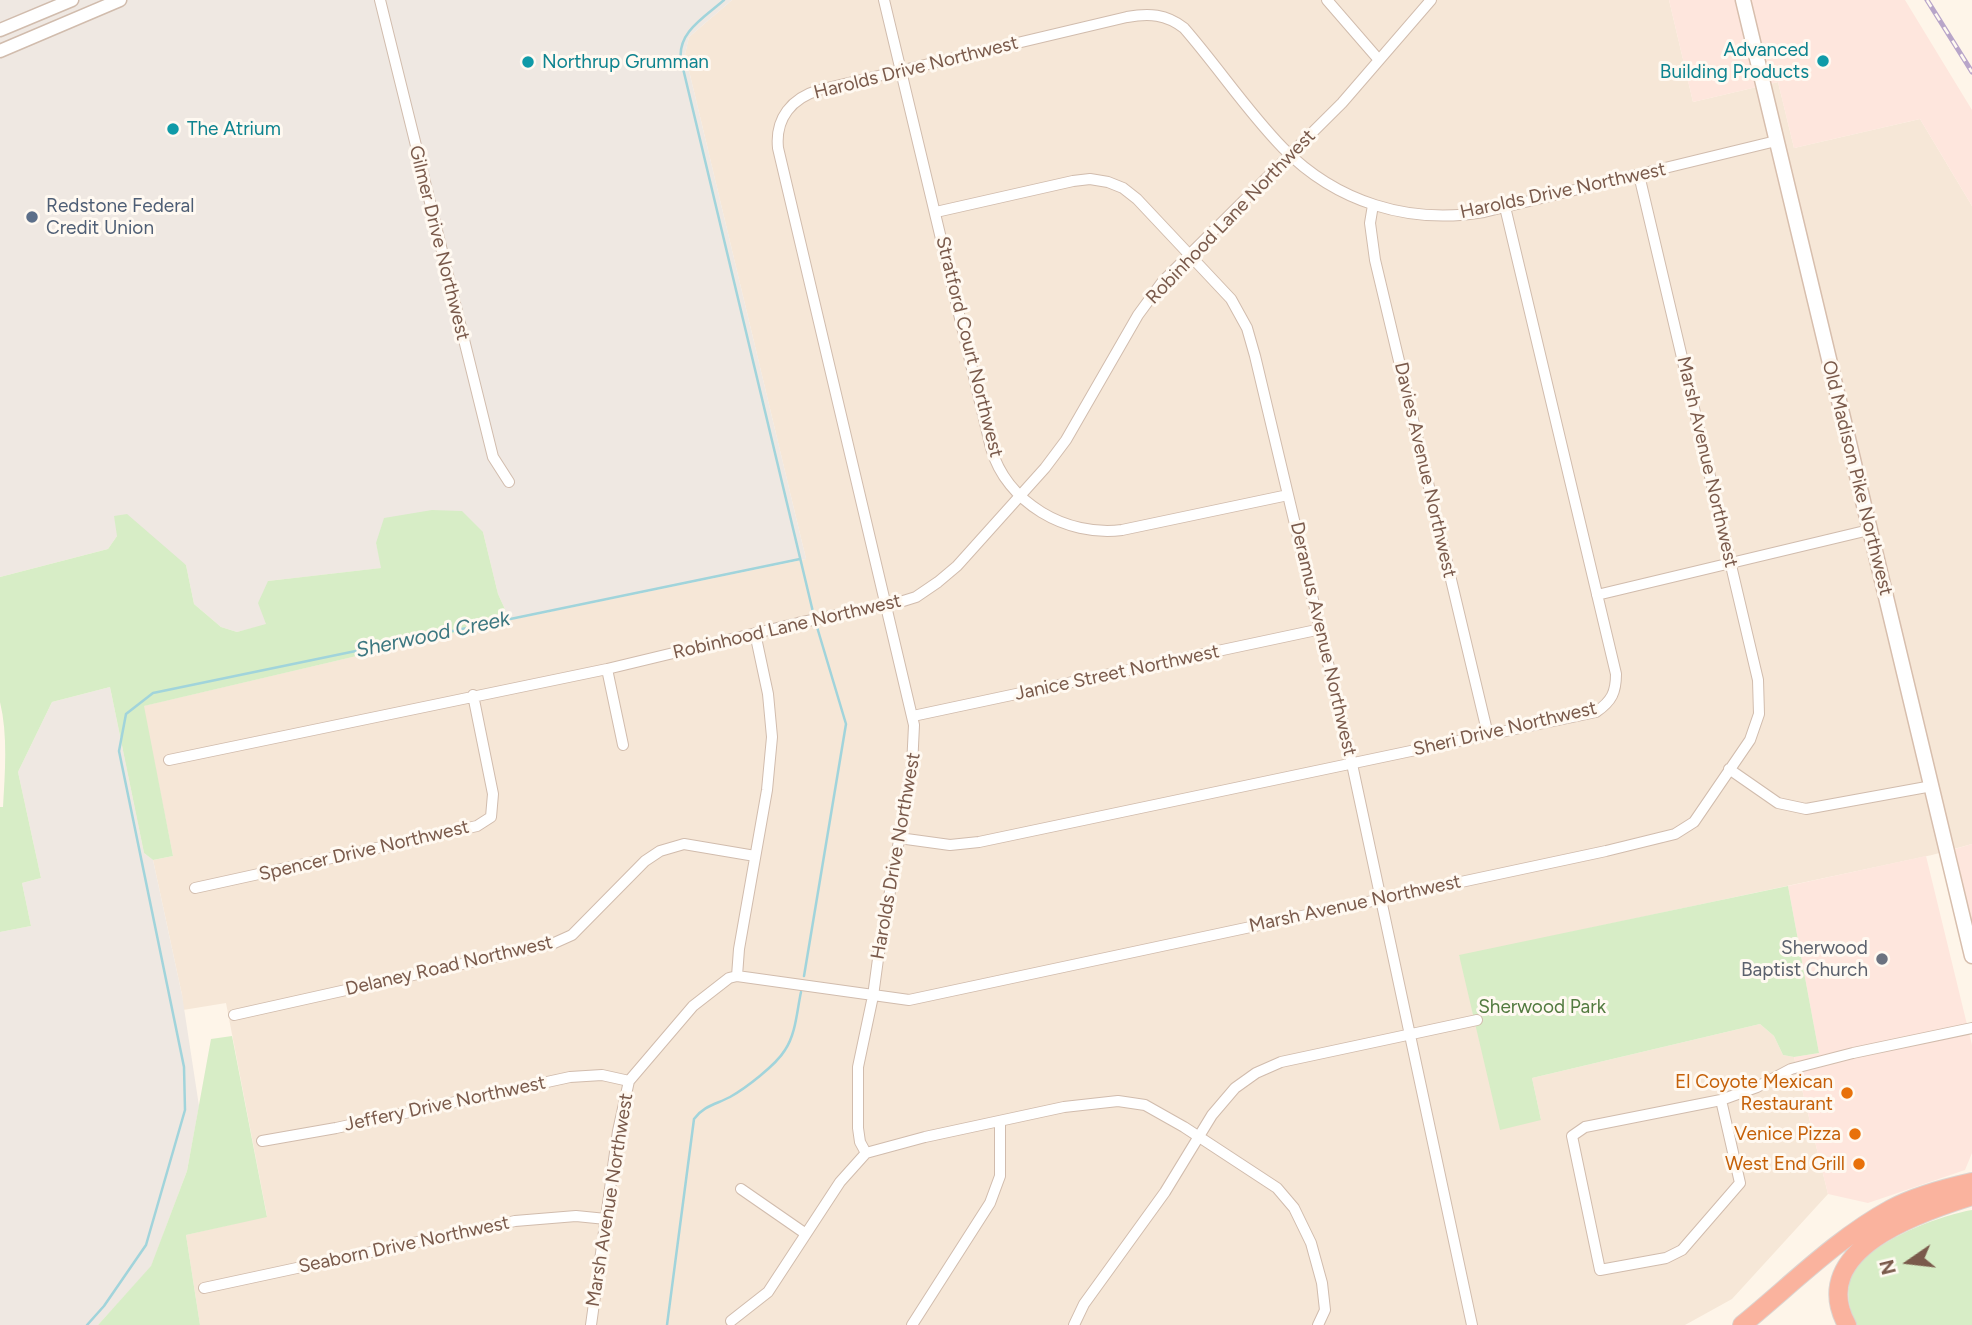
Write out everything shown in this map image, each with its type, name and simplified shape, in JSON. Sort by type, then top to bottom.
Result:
[{"type":"highway","points":[[1946,1205],[1971,1185]]},
{"type":"highway","points":[[1742,1325],[1824,1257],[1892,1208],[1926,1195],[1971,1185]]},
{"type":"highway","points":[[1847,1325],[1842,1313],[1839,1290],[1840,1279],[1852,1258],[1872,1239],[1895,1226],[1946,1205],[1972,1202]]},
{"type":"main road","name":"Old Madison Pike Northwest","points":[[1743,0],[1972,956]]},
{"type":"street","points":[[0,30],[72,0]]},
{"type":"street","points":[[0,51],[120,0]]},
{"type":"street","name":"Gilmer Drive Northwest","points":[[380,0],[493,457],[509,482]]},
{"type":"street","name":"Stratford Court Northwest","points":[[884,0],[993,456],[1003,474],[1021,496],[1060,523],[1100,532],[1122,530],[1288,495]]},
{"type":"street","points":[[1327,0],[1380,60]]},
{"type":"street","name":"Robinhood Lane Northwest","points":[[169,760],[607,669],[916,597],[967,556],[1021,496],[1066,440],[1146,303],[1163,281],[1292,156],[1432,0]]},
{"type":"street","name":"Harolds Drive Northwest","points":[[866,1153],[859,1137],[857,1086],[912,767],[915,735],[913,716],[778,141],[783,118],[792,104],[819,90],[1149,14],[1162,16],[1184,28],[1292,156],[1339,191],[1373,205],[1409,214],[1466,214],[1505,207],[1776,141]]},
{"type":"street","name":"Marsh Avenue Northwest","points":[[591,1325],[618,1131],[629,1081],[693,1006],[729,978],[737,976],[909,1000],[1594,854],[1675,834],[1694,822],[1750,740],[1759,714],[1758,680],[1639,175]]},
{"type":"street","name":"Deramus Avenue Northwest","points":[[936,212],[1073,181],[1100,180],[1116,184],[1130,193],[1231,299],[1247,328],[1352,764],[1472,1325]]},
{"type":"street","name":"Davies Avenue Northwest","points":[[1373,205],[1370,223],[1375,260],[1488,735]]},
{"type":"street","name":"Sheri Drive Northwest","points":[[899,838],[950,845],[979,842],[1596,712],[1609,703],[1616,690],[1616,674],[1505,207]]},
{"type":"street","points":[[1597,595],[1869,530]]},
{"type":"street","name":"Janice Street Northwest","points":[[913,716],[1321,629]]},
{"type":"street","points":[[737,976],[739,949],[767,790],[772,737],[768,694],[755,633]]},
{"type":"street","points":[[607,669],[623,745]]},
{"type":"street","name":"Spencer Drive Northwest","points":[[195,888],[477,826],[491,817],[493,794],[473,695]]},
{"type":"street","points":[[1729,769],[1778,803],[1806,809],[1932,786]]},
{"type":"street","name":"Delaney Road Northwest","points":[[234,1015],[552,944],[572,935],[645,862],[660,851],[684,844],[755,856]]},
{"type":"street","points":[[1074,1325],[1084,1304],[1165,1192],[1212,1115],[1235,1088],[1256,1073],[1281,1062],[1478,1020]]},
{"type":"street","points":[[1721,1100],[1740,1182],[1682,1250],[1666,1258],[1600,1270],[1572,1136],[1585,1127],[1721,1100],[1757,1087],[1791,1069],[1972,1028]]},
{"type":"street","name":"Jeffery Drive Northwest","points":[[262,1141],[336,1128],[570,1077],[602,1075],[629,1081]]},
{"type":"street","points":[[731,1321],[768,1293],[840,1182],[866,1153],[925,1137],[1063,1107],[1118,1101],[1145,1105],[1277,1188],[1294,1208],[1311,1243],[1322,1283],[1325,1310],[1318,1325]]},
{"type":"street","points":[[912,1325],[990,1203],[1000,1175],[1000,1122]]},
{"type":"street","points":[[741,1189],[806,1234]]},
{"type":"street","name":"Seaborn Drive Northwest","points":[[204,1288],[515,1221],[576,1216],[606,1219]]},
{"type":"shaded area","points":[[0,0],[732,0],[689,37],[685,54],[806,559],[510,620],[498,594],[483,532],[376,543],[382,568],[268,581],[266,625],[237,632],[221,627],[194,604],[186,565],[117,536],[108,549],[0,577]]},
{"type":"shaded area","points":[[732,0],[1669,0],[1693,102],[1778,82],[1794,148],[1920,119],[1972,206],[1972,844],[1932,855],[1459,956],[1541,1120],[1532,1078],[1760,1024],[1774,1036],[1783,1055],[1794,1057],[1828,1194],[1732,1299],[1685,1325],[200,1325],[186,1235],[267,1216],[226,1003],[183,1010],[153,860],[173,856],[143,706],[510,620],[806,559],[685,54],[689,37]]},
{"type":"shaded area","points":[[1669,0],[1905,0],[1972,110],[1972,206],[1920,119],[1794,148],[1778,82],[1693,102]]},
{"type":"shaded area","points":[[110,687],[144,853],[153,860],[182,995],[199,1106],[187,1171],[151,1267],[98,1325],[0,1325],[0,932],[31,926],[22,883],[41,878],[18,772],[52,702]]},
{"type":"shaded area","points":[[1972,844],[1972,923],[1955,849]]},
{"type":"shaded area","points":[[1926,856],[1972,1045],[1972,1153],[1965,1170],[1868,1203],[1828,1194],[1794,1057],[1819,1053],[1788,886]]},
{"type":"green space","points":[[432,510],[462,511],[483,532],[498,594],[510,620],[144,706],[173,856],[153,860],[144,853],[110,687],[52,702],[18,772],[41,878],[22,883],[31,926],[0,932],[0,807],[3,807],[5,754],[0,702],[0,577],[108,549],[117,536],[114,516],[127,514],[186,565],[194,604],[221,627],[237,632],[266,624],[258,603],[268,581],[381,568],[376,543],[384,518]]},
{"type":"green space","name":"Sherwood Park","points":[[1788,886],[1819,1053],[1794,1057],[1783,1055],[1774,1036],[1760,1024],[1532,1078],[1541,1120],[1500,1130],[1459,955]]},
{"type":"green space","points":[[232,1036],[267,1217],[186,1235],[200,1325],[98,1325],[151,1266],[187,1171],[211,1039]]},
{"type":"green space","points":[[1972,1210],[1972,1325],[1855,1325],[1848,1289],[1851,1277],[1871,1253],[1886,1242],[1922,1225]]},
{"type":"waterway","name":"Sherwood Creek","points":[[724,0],[688,33],[683,41],[681,60],[813,612]]},
{"type":"waterway","name":"Sherwood Creek","points":[[87,1325],[104,1306],[146,1245],[185,1110],[184,1067],[119,751],[126,714],[153,693],[800,559]]},
{"type":"waterway","points":[[804,976],[846,724],[817,627]]},
{"type":"waterway","points":[[667,1325],[694,1119],[706,1108],[744,1088],[781,1056],[792,1037],[801,992]]},
{"type":"railway","points":[[1927,0],[1972,72]]},
{"type":"place","name":"Advanced Building Products","points":[[1823,61]]},
{"type":"place","name":"Northrup Grumman","points":[[528,62]]},
{"type":"place","name":"The Atrium","points":[[173,129]]},
{"type":"place","name":"Redstone Federal Credit Union","points":[[32,217]]},
{"type":"place","name":"Sherwood Baptist Church","points":[[1882,959]]},
{"type":"place","name":"El Coyote Mexican Restaurant","points":[[1847,1093]]},
{"type":"place","name":"Venice Pizza","points":[[1855,1134]]},
{"type":"place","name":"West End Grill","points":[[1859,1164]]}]
